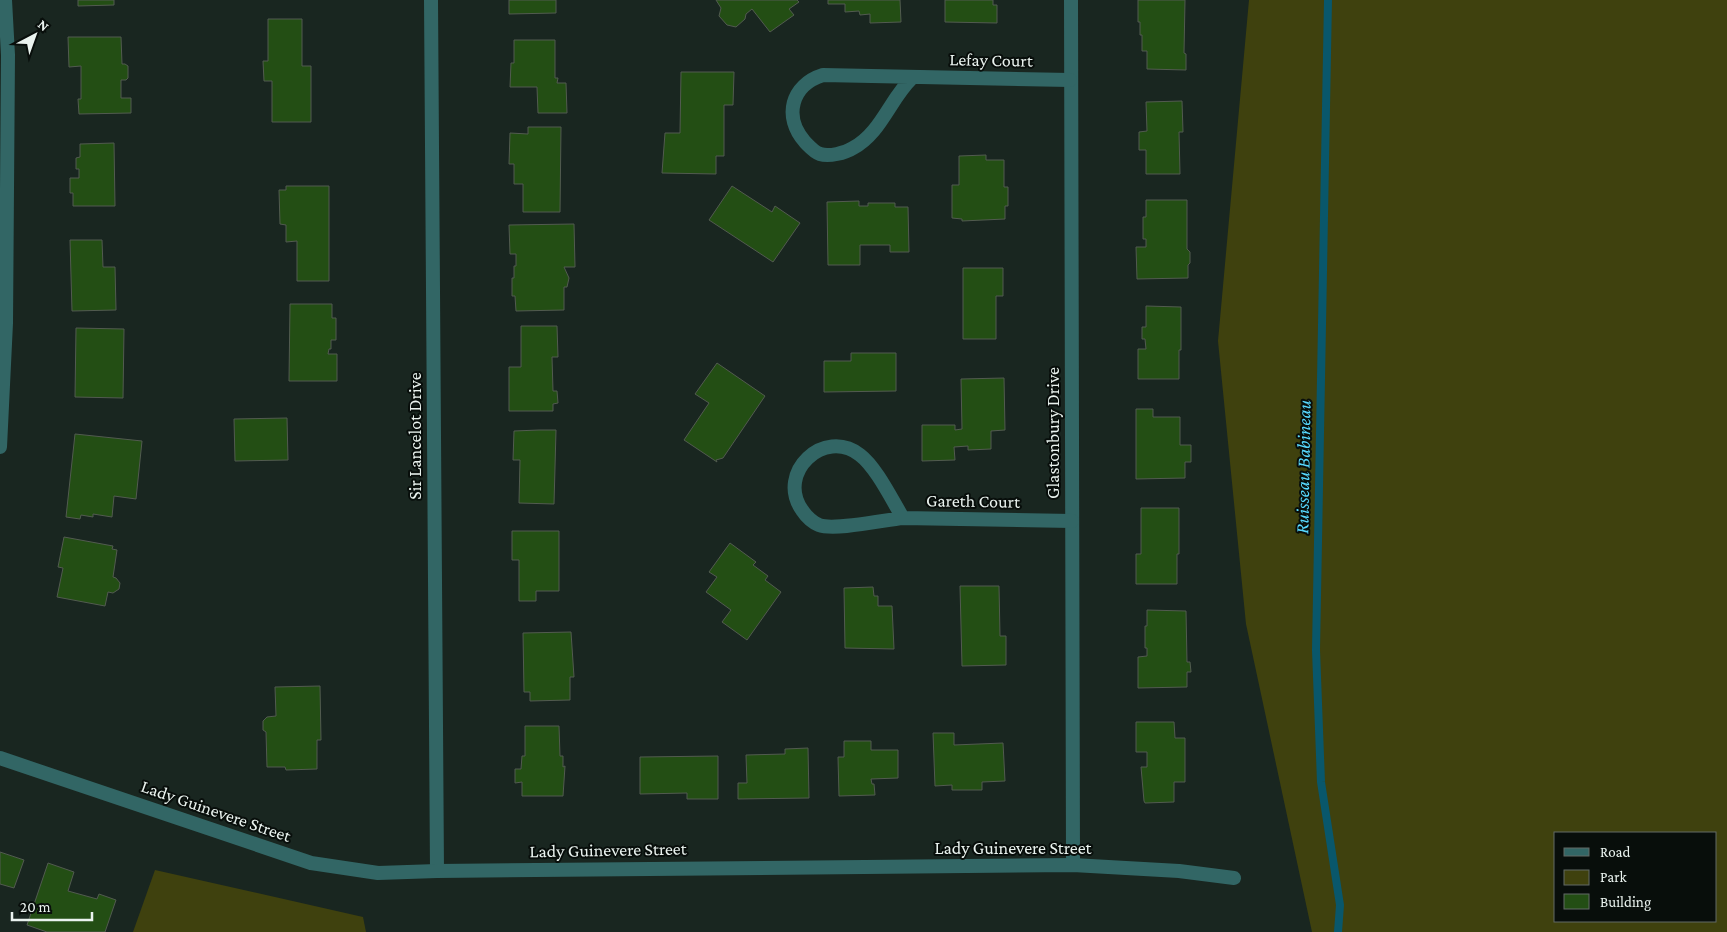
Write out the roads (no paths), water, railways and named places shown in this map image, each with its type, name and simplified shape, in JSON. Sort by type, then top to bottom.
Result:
[{"type":"street","points":[[0,447],[6,313],[8,55],[5,0]]},
{"type":"street","name":"Sir Lancelot Drive","points":[[431,0],[437,871]]},
{"type":"street","name":"Glastonbury Drive","points":[[1071,0],[1073,865]]},
{"type":"street","name":"Lefay Court","points":[[912,78],[866,139],[843,153],[820,154],[800,136],[793,123],[793,103],[798,92],[816,78],[823,76],[1070,80]]},
{"type":"street","name":"Gareth Court","points":[[903,518],[872,468],[858,453],[840,447],[820,449],[807,458],[799,469],[794,483],[796,498],[803,512],[814,523],[821,526],[835,527],[903,518],[1072,521]]},
{"type":"street","name":"Lady Guinevere Street","points":[[0,758],[311,863],[378,873],[1073,865],[1179,870],[1234,878]]},
{"type":"waterway","name":"Ruisseau Babineau","points":[[1328,0],[1316,650],[1321,782],[1340,905],[1338,932]]}]
